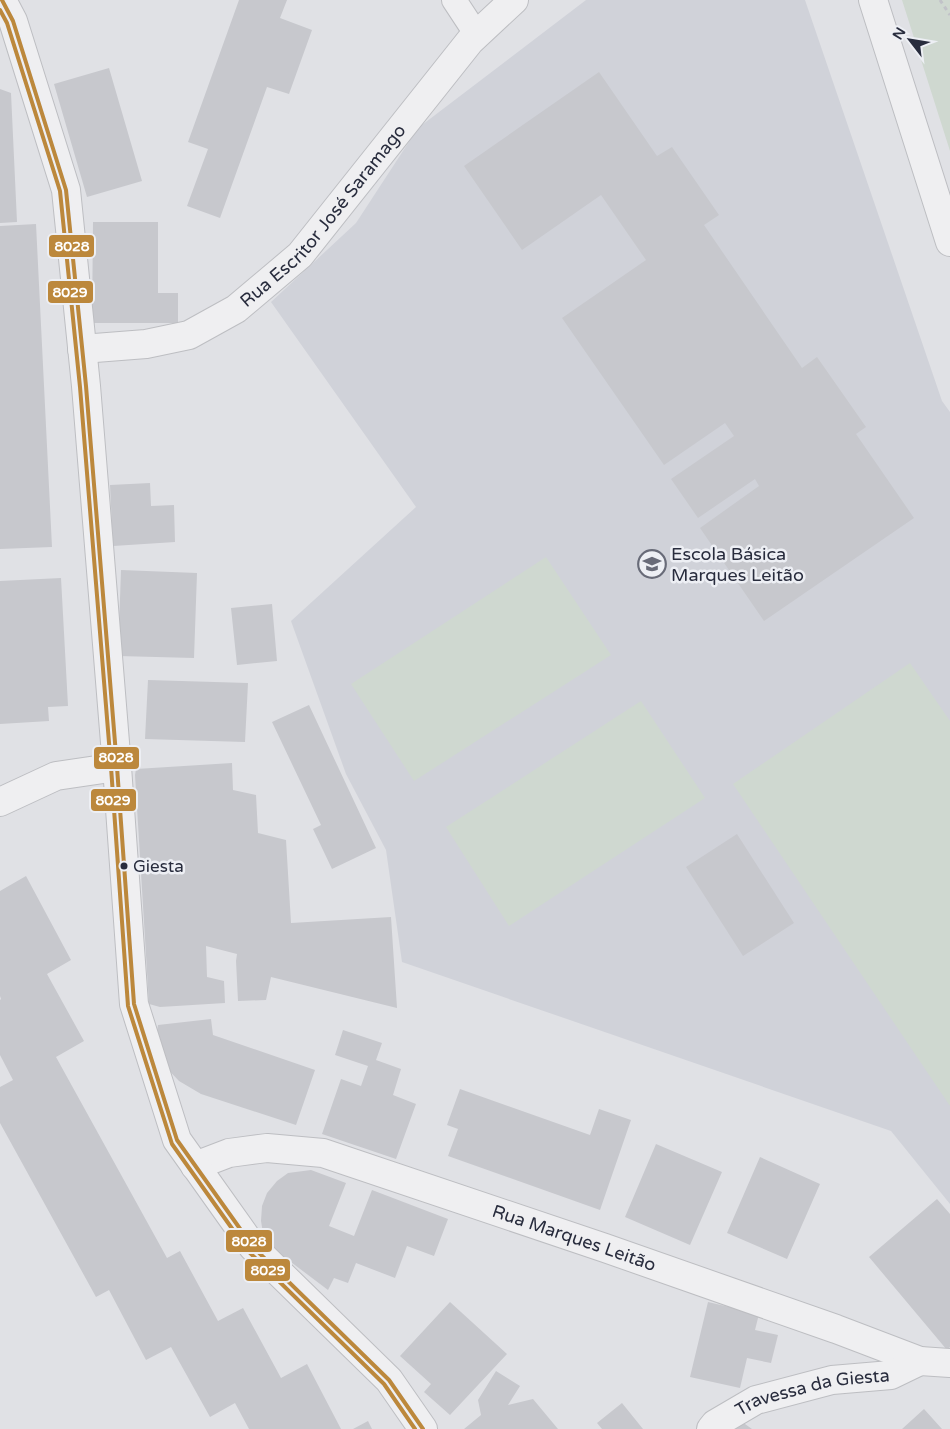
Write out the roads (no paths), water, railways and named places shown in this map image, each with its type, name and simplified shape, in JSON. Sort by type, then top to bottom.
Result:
[{"type":"street","points":[[2,0],[14,21],[66,190],[82,349],[117,767],[134,1004],[177,1140],[253,1247],[390,1380],[423,1429]]},
{"type":"street","name":"Rua Escritor José Saramago","points":[[82,349],[146,344],[189,335],[236,309],[300,254],[470,41],[514,0]]},
{"type":"street","points":[[873,0],[950,242]]},
{"type":"street","points":[[0,802],[56,776],[117,767]]},
{"type":"street","name":"Rua Marques Leitão","points":[[195,1166],[230,1153],[267,1148],[323,1153],[605,1248],[836,1329],[920,1361],[950,1363]]},
{"type":"street","name":"Travessa da Giesta","points":[[711,1429],[715,1424],[756,1400],[832,1380],[891,1375],[920,1361]]},
{"type":"lane","points":[[454,0],[477,35]]},
{"type":"place","name":"Escola Básica Marques Leitão","points":[[652,564]]},
{"type":"place","name":"Giesta","points":[[124,866]]}]
